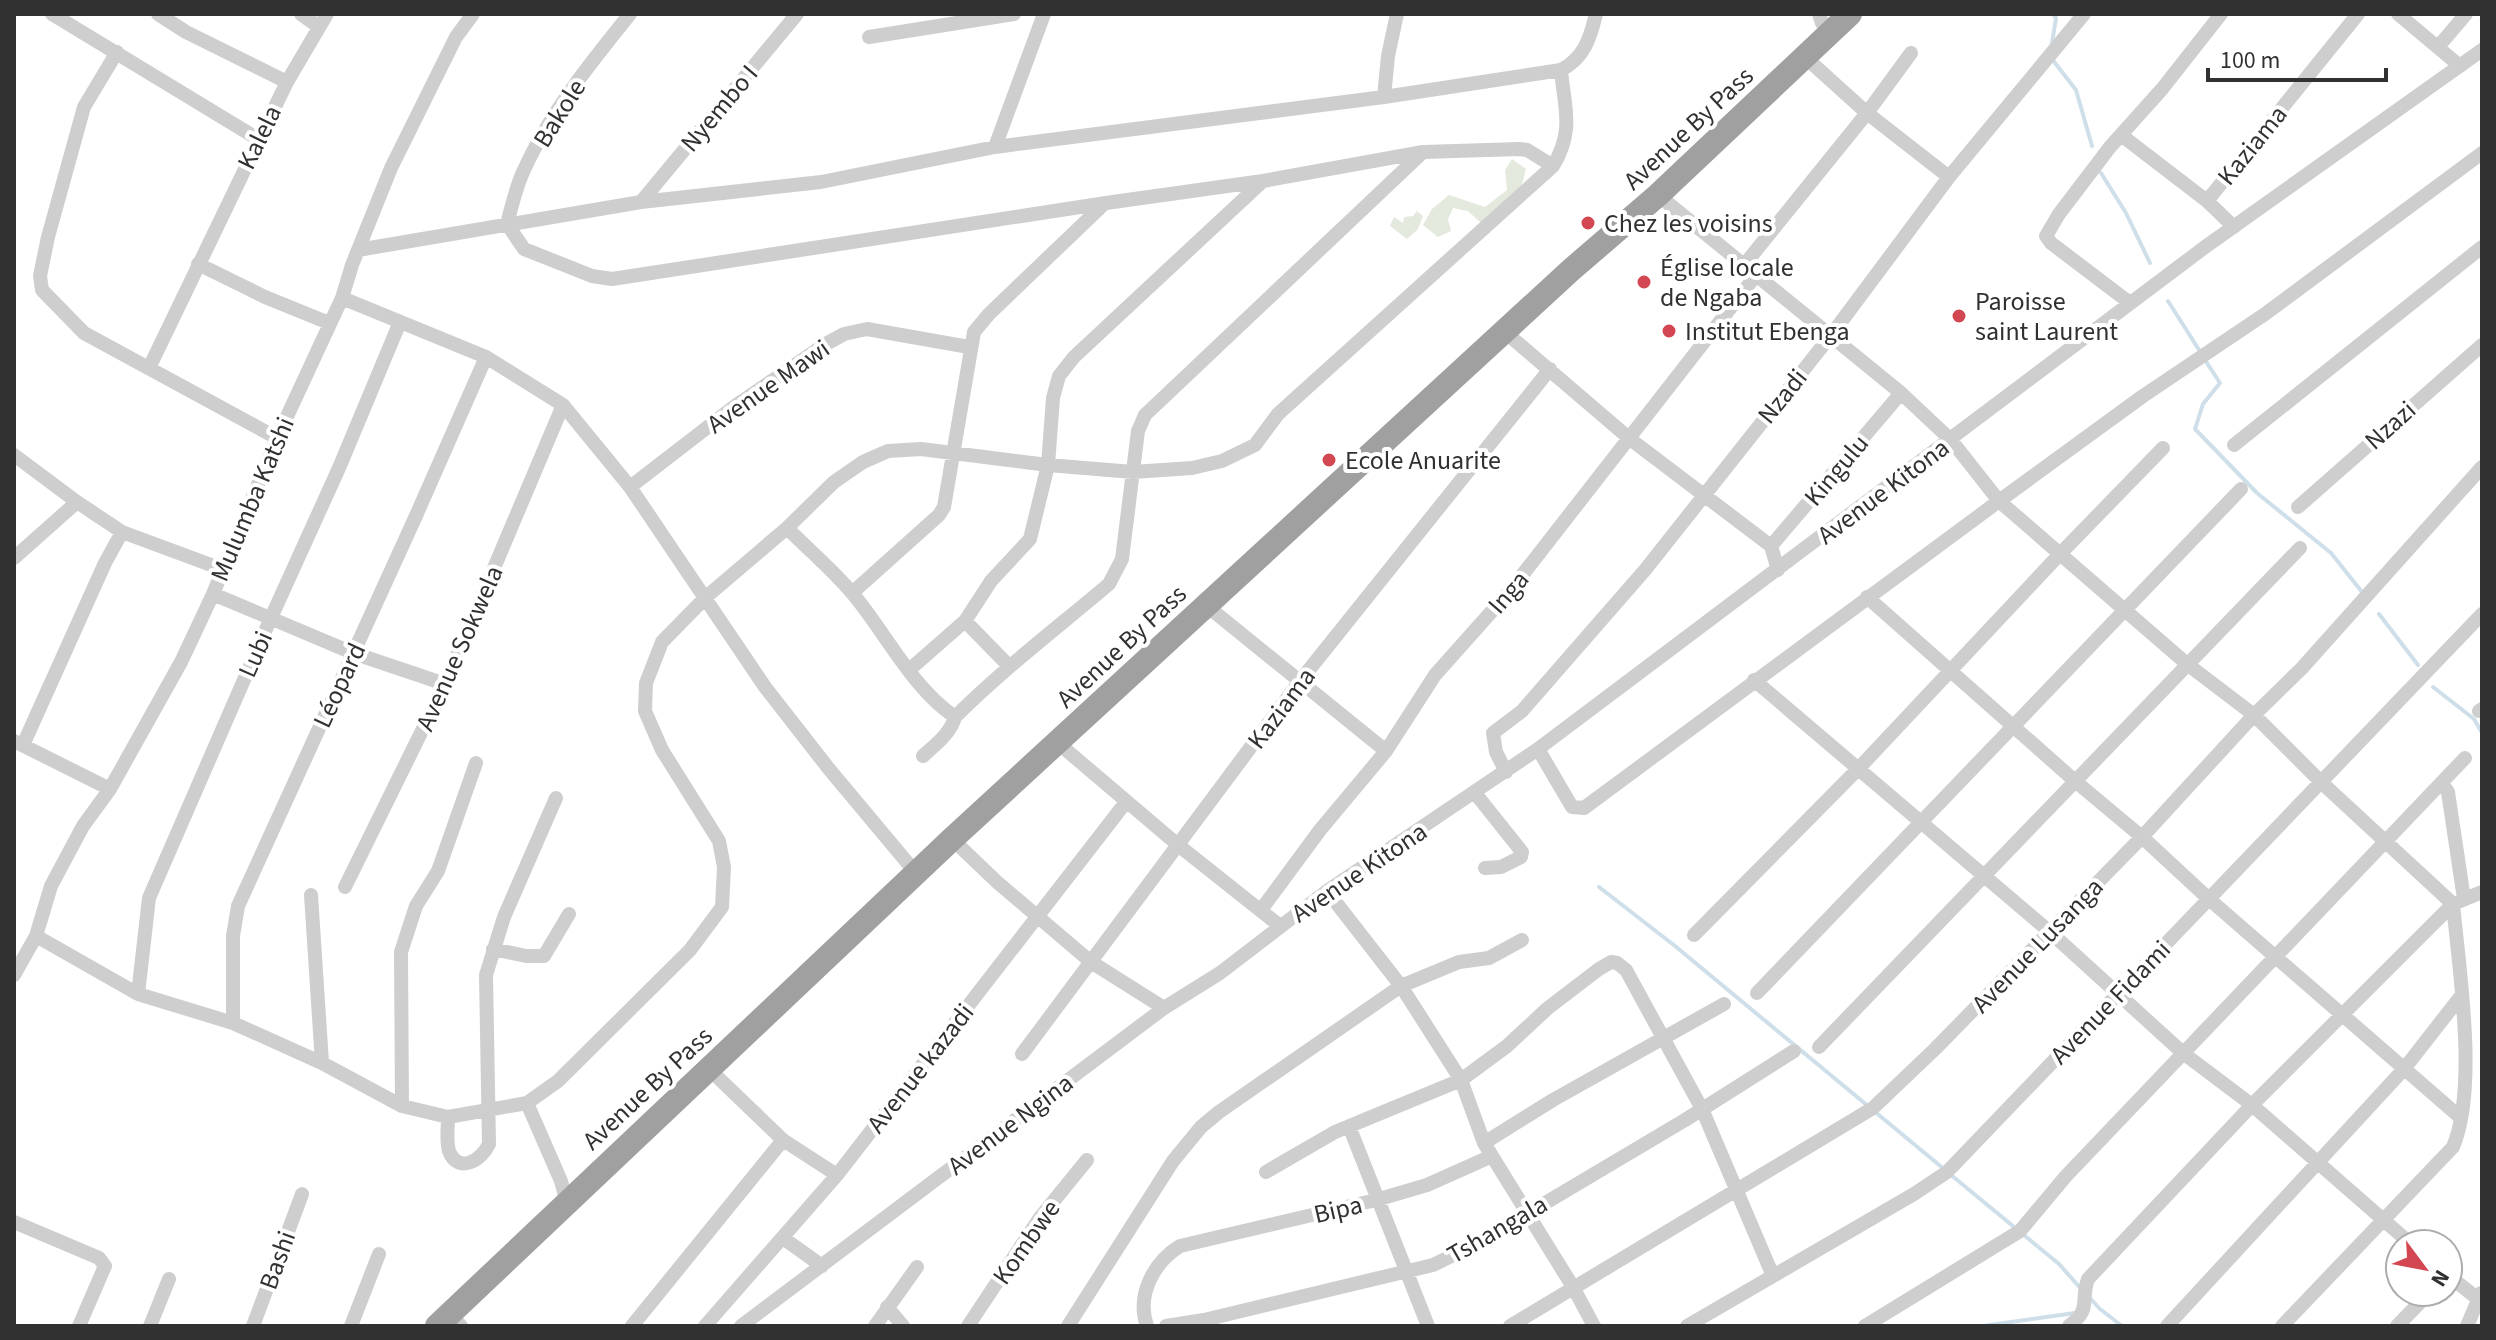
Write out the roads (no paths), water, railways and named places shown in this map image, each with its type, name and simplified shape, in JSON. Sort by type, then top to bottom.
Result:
[{"type":"highway","name":"Avenue By Pass","points":[[449,1322],[567,1203],[952,839],[1805,57],[1837,16]]},
{"type":"street","points":[[52,14],[258,139]]},
{"type":"street","points":[[158,14],[186,32],[287,82]]},
{"type":"street","points":[[301,14],[323,20]]},
{"type":"street","name":"Mulumba Katshi","points":[[14,975],[36,936],[51,886],[83,826],[110,789],[181,662],[213,594],[277,438],[342,298],[391,168],[456,37],[473,14]]},
{"type":"street","name":"Bakole","points":[[507,224],[523,170],[594,58],[630,14]]},
{"type":"street","name":"Nyembo I","points":[[641,202],[797,14]]},
{"type":"street","points":[[869,37],[1014,14]]},
{"type":"street","points":[[995,147],[1044,14]]},
{"type":"street","points":[[1384,97],[1397,14]]},
{"type":"street","points":[[358,250],[641,202],[821,182],[995,147],[1384,97],[1561,70],[1582,54],[1596,14]]},
{"type":"street","name":"Nzadi","points":[[1506,772],[1496,752],[1493,733],[1522,711],[1645,570],[1832,334],[1949,177],[2084,14]]},
{"type":"street","points":[[2130,303],[2046,236],[2059,214],[2121,135],[2221,14]]},
{"type":"street","name":"Kaziama","points":[[2207,201],[2358,14]]},
{"type":"street","points":[[2398,14],[2460,66]]},
{"type":"street","points":[[2438,47],[2466,14]]},
{"type":"street","name":"Kalela","points":[[149,368],[258,139],[323,20]]},
{"type":"street","name":"Avenue Kitona","points":[[1280,926],[1538,749],[2130,303],[2482,50]]},
{"type":"street","points":[[117,52],[84,107],[40,276],[42,290],[84,333],[277,438]]},
{"type":"street","points":[[1745,264],[1867,113],[1911,53]]},
{"type":"street","points":[[1805,57],[1867,113],[1949,177]]},
{"type":"street","points":[[36,936],[138,994],[233,1023],[322,1063],[402,1106],[448,1117],[527,1103],[558,1081],[681,960],[722,907],[724,867],[719,841],[662,750],[645,711],[646,683],[662,642],[706,597],[787,528],[834,482],[863,462],[888,451],[921,449],[1133,472],[1192,468],[1222,461],[1255,445],[1278,414],[1553,166],[1561,154],[1568,114],[1561,70]]},
{"type":"street","points":[[2121,135],[2207,201],[2234,227]]},
{"type":"street","points":[[507,224],[524,249],[592,276],[612,279],[1263,181],[1423,152],[1519,149],[1527,150],[1553,166]]},
{"type":"street","points":[[923,756],[945,735],[955,717],[1008,665],[1109,584],[1118,571],[1138,431],[1145,415],[1423,152]]},
{"type":"street","points":[[1538,749],[1572,807],[1584,808],[1867,597],[2143,396],[2265,314],[2482,153]]},
{"type":"street","points":[[909,670],[965,621],[991,581],[1030,539],[1048,465],[1053,398],[1059,376],[1074,357],[1263,181]]},
{"type":"street","points":[[1658,195],[1901,393],[1951,440],[1999,501],[2187,664],[2254,715],[2386,841],[2472,898]]},
{"type":"street","points":[[852,593],[939,515],[947,498],[969,347],[974,332],[1106,203]]},
{"type":"street","points":[[2234,445],[2482,247]]},
{"type":"street","points":[[198,264],[265,297],[329,323]]},
{"type":"street","name":"Inga","points":[[1261,910],[1320,830],[1386,751],[1435,675],[1509,592],[1757,274]]},
{"type":"street","points":[[342,298],[486,357],[563,405],[630,487],[765,687],[916,873]]},
{"type":"street","name":"Lubi","points":[[138,994],[149,898],[339,468],[400,322]]},
{"type":"street","name":"Avenue Mawi","points":[[630,487],[735,406],[844,334],[867,329],[969,347]]},
{"type":"street","points":[[1505,332],[1630,439],[1771,546],[1778,570]]},
{"type":"street","name":"Nzazi","points":[[2298,507],[2482,345]]},
{"type":"street","name":"Léopard","points":[[233,1023],[234,917],[486,357]]},
{"type":"street","name":"Kaziama","points":[[1022,1054],[1300,681],[1550,369]]},
{"type":"street","name":"Kingulu","points":[[1771,546],[1901,393]]},
{"type":"street","name":"Avenue Sokwela","points":[[345,887],[445,684],[563,405]]},
{"type":"street","points":[[1694,935],[1859,768],[2163,448]]},
{"type":"street","points":[[14,455],[122,532],[222,569]]},
{"type":"street","name":"Avenue Lusanga","points":[[1510,1326],[1873,1108],[1936,1048],[2142,837],[2254,715],[2302,668],[2482,467]]},
{"type":"street","points":[[1757,993],[2241,489]]},
{"type":"street","points":[[14,558],[77,502]]},
{"type":"street","points":[[787,528],[852,593],[909,670],[955,717]]},
{"type":"street","points":[[110,789],[18,743],[122,532]]},
{"type":"street","points":[[1819,1047],[2300,548]]},
{"type":"street","points":[[213,594],[353,653],[445,684]]},
{"type":"street","points":[[1867,597],[2461,1118]]},
{"type":"street","points":[[1207,606],[1386,751]]},
{"type":"street","name":"Avenue Fidami","points":[[1687,1326],[1947,1172],[2482,614]]},
{"type":"street","points":[[965,621],[1008,665]]},
{"type":"street","points":[[1754,680],[2050,932],[2183,1053],[2252,1105],[2392,1228]]},
{"type":"street","points":[[1058,743],[1280,926]]},
{"type":"street","points":[[1865,1326],[2020,1231],[2066,1176],[2465,758]]},
{"type":"street","points":[[402,1106],[401,952],[416,906],[438,871],[476,763]]},
{"type":"street","points":[[2282,1326],[2453,1147],[2461,1118],[2465,1057],[2461,996],[2472,898],[2448,792],[2442,784]]},
{"type":"street","points":[[1475,793],[1522,852],[1521,857],[1501,867],[1485,868]]},
{"type":"street","points":[[448,1117],[449,1152],[461,1163],[470,1164],[485,1153],[489,1144],[486,975],[504,917],[556,798]]},
{"type":"street","name":"Avenue kazadi","points":[[705,1326],[837,1175],[1126,802]]},
{"type":"street","points":[[952,839],[1091,962],[1164,1008]]},
{"type":"street","points":[[1327,891],[1401,986],[1461,1080],[1488,1150],[1594,1326]]},
{"type":"street","points":[[311,895],[322,1063]]},
{"type":"street","points":[[2069,1326],[2082,1315],[2087,1303],[2085,1292],[2088,1279],[2342,1013],[2472,898]]},
{"type":"street","points":[[493,949],[526,956],[544,956],[569,914]]},
{"type":"street","name":"Avenue Ngina","points":[[741,1326],[1164,1008],[1220,973],[1280,926]]},
{"type":"street","points":[[1068,1326],[1173,1161],[1201,1127],[1277,1070],[1401,986],[1459,962],[1489,958],[1522,940]]},
{"type":"street","points":[[1266,1172],[1349,1126],[1461,1080],[1507,1046],[1548,1008],[1611,962],[1617,963],[1626,970],[1702,1109],[1773,1276]]},
{"type":"street","points":[[2167,1326],[2404,1069],[2461,996]]},
{"type":"street","name":"Bipa","points":[[1147,1326],[1143,1317],[1143,1302],[1151,1277],[1164,1256],[1180,1246],[1427,1185],[1488,1150],[1553,1100],[1724,1004]]},
{"type":"street","name":"Tshangala","points":[[1166,1326],[1204,1320],[1433,1265],[1702,1109],[1794,1051]]},
{"type":"street","points":[[709,1069],[783,1140],[837,1175]]},
{"type":"street","points":[[527,1103],[567,1203]]},
{"type":"street","points":[[1349,1126],[1428,1326]]},
{"type":"street","points":[[632,1326],[783,1140]]},
{"type":"street","name":"Kombwe","points":[[968,1326],[1039,1219],[1087,1160]]},
{"type":"street","name":"Bashi","points":[[253,1326],[302,1194]]},
{"type":"street","points":[[14,1222],[99,1258],[105,1266],[79,1326]]},
{"type":"street","points":[[783,1238],[822,1266]]},
{"type":"street","points":[[351,1326],[379,1254]]},
{"type":"street","points":[[875,1326],[917,1267]]},
{"type":"street","points":[[150,1326],[169,1279]]},
{"type":"street","points":[[2467,1326],[2480,1295]]},
{"type":"street","points":[[887,1307],[903,1326]]},
{"type":"street","points":[[2397,1326],[2414,1308]]},
{"type":"waterway","points":[[2052,43],[2056,18],[2053,14]]},
{"type":"waterway","points":[[2052,59],[2076,90],[2092,146]]},
{"type":"waterway","points":[[2101,173],[2126,213],[2150,263]]},
{"type":"waterway","points":[[2168,301],[2201,353]]},
{"type":"waterway","points":[[2205,360],[2220,383],[2203,404],[2195,429],[2257,493],[2331,553],[2362,592]]},
{"type":"waterway","points":[[2379,614],[2418,665]]},
{"type":"waterway","points":[[2433,687],[2474,719],[2482,733]]},
{"type":"waterway","points":[[1599,887],[1675,946],[1944,1169]]},
{"type":"waterway","points":[[1951,1175],[2059,1264],[2082,1290]]},
{"type":"waterway","points":[[2088,1296],[2122,1326]]},
{"type":"waterway","points":[[1983,1326],[2075,1313]]},
{"type":"place","name":"Chez les voisins","points":[[1588,223]]},
{"type":"place","name":"Église locale de Ngaba","points":[[1644,282]]},
{"type":"place","name":"Paroisse saint Laurent","points":[[1959,316]]},
{"type":"place","name":"Institut Ebenga","points":[[1669,331]]},
{"type":"place","name":"Ecole Anuarite","points":[[1329,460]]}]
